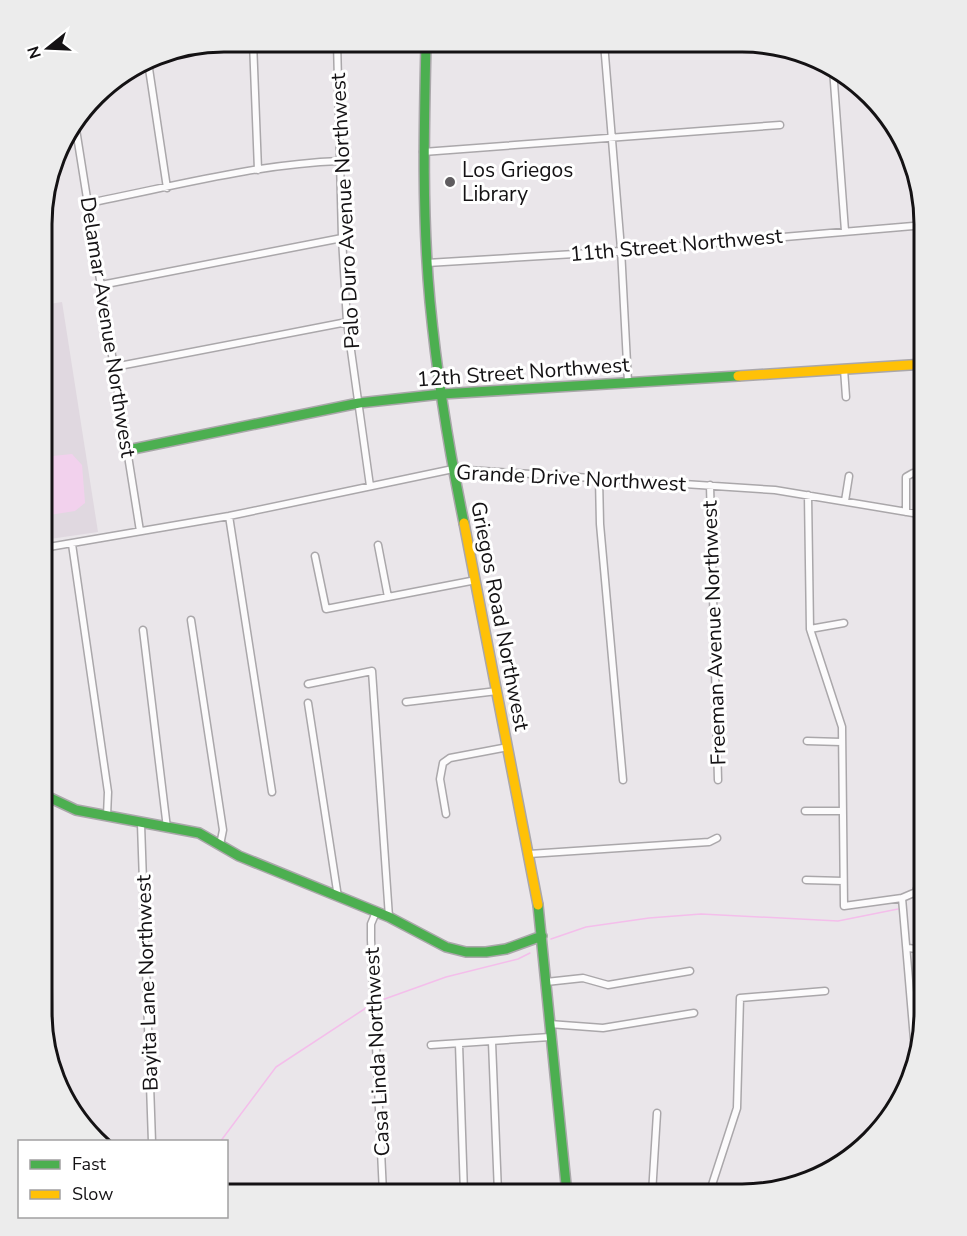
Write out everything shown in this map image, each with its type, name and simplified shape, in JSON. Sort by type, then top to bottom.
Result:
[{"type":"street","points":[[605,52],[621,249],[628,382]]},
{"type":"street","points":[[253,53],[258,170]]},
{"type":"street","name":"Palo Duro Avenue Northwest","points":[[337,53],[342,238],[347,322],[370,486]]},
{"type":"street","name":"Griegos Road Northwest","points":[[426,53],[423,152],[427,263],[442,394],[453,470],[529,854],[542,936],[566,1183]]},
{"type":"street","points":[[149,71],[167,188]]},
{"type":"street","points":[[834,79],[845,231]]},
{"type":"street","points":[[423,152],[780,125]]},
{"type":"street","name":"Delamar Avenue Northwest","points":[[77,137],[140,531]]},
{"type":"street","points":[[88,203],[302,162],[340,161]]},
{"type":"street","name":"11th Street Northwest","points":[[427,263],[608,252],[621,249],[914,226]]},
{"type":"street","points":[[101,285],[342,238]]},
{"type":"street","points":[[114,367],[347,322]]},
{"type":"street","name":"12th Street Northwest","points":[[128,450],[359,403],[442,394],[914,365]]},
{"type":"street","points":[[844,369],[846,397]]},
{"type":"street","name":"Grande Drive Northwest","points":[[52,547],[229,516],[453,470],[710,485],[808,495],[914,513]]},
{"type":"street","points":[[906,512],[906,477],[914,473]]},
{"type":"street","points":[[845,501],[849,476]]},
{"type":"street","points":[[599,478],[600,524],[623,780]]},
{"type":"street","name":"Freeman Avenue Northwest","points":[[710,485],[718,780]]},
{"type":"street","points":[[808,495],[810,629],[842,727],[841,811],[844,906],[902,898],[914,893]]},
{"type":"street","points":[[229,516],[272,792]]},
{"type":"street","points":[[72,544],[108,792],[108,816]]},
{"type":"street","points":[[378,544],[388,597]]},
{"type":"street","points":[[315,556],[326,609],[476,580]]},
{"type":"street","points":[[191,620],[223,830],[219,845]]},
{"type":"street","points":[[810,629],[844,622]]},
{"type":"street","points":[[143,630],[167,828]]},
{"type":"street","points":[[308,684],[372,671],[389,917]]},
{"type":"street","points":[[406,702],[497,691]]},
{"type":"street","points":[[308,702],[338,897]]},
{"type":"street","points":[[807,741],[841,742]]},
{"type":"street","points":[[446,814],[440,779],[443,763],[450,758],[508,747]]},
{"type":"street","points":[[52,799],[76,810],[141,824],[199,833],[239,856],[389,917],[446,947],[466,952],[506,949],[542,936]]},
{"type":"street","points":[[805,811],[841,811]]},
{"type":"street","name":"Bayita Lane Northwest","points":[[141,824],[152,1140]]},
{"type":"street","points":[[529,854],[709,842],[717,838]]},
{"type":"street","points":[[806,880],[843,881]]},
{"type":"street","points":[[902,898],[913,1027]]},
{"type":"street","name":"Casa Linda Northwest","points":[[376,912],[371,924],[371,940],[383,1183]]},
{"type":"street","points":[[908,948],[914,949]]},
{"type":"street","points":[[546,982],[583,978],[608,985],[690,971]]},
{"type":"street","points":[[713,1183],[737,1108],[740,998],[825,991]]},
{"type":"street","points":[[549,1024],[603,1028],[694,1013]]},
{"type":"street","points":[[431,1045],[550,1037]]},
{"type":"street","points":[[492,1042],[498,1183]]},
{"type":"street","points":[[459,1044],[464,1183]]},
{"type":"street","points":[[653,1183],[657,1113]]},
{"type":"shaded area","points":[[62,302],[98,532],[52,539],[52,304]]},
{"type":"shaded area","points":[[72,454],[82,465],[85,503],[75,511],[52,515],[52,456]]},
{"type":"waterway","points":[[551,939],[586,927],[649,918],[701,914],[838,921],[898,909]]},
{"type":"waterway","points":[[379,1001],[446,977],[518,959],[530,953]]},
{"type":"waterway","points":[[221,1140],[276,1067],[372,1004]]},
{"type":"traffic: fast","points":[[426,53],[424,140],[427,270],[444,413],[464,523]]},
{"type":"traffic: fast","points":[[128,450],[359,403],[442,394],[738,376]]},
{"type":"traffic: fast","points":[[52,799],[76,810],[199,833],[239,856],[389,917],[446,947],[466,952],[486,952],[506,949],[542,936]]},
{"type":"traffic: fast","points":[[538,905],[566,1183]]},
{"type":"traffic: slow","points":[[738,376],[914,365]]},
{"type":"traffic: slow","points":[[464,523],[538,905]]},
{"type":"place","name":"Los Griegos Library","points":[[450,182]]}]
